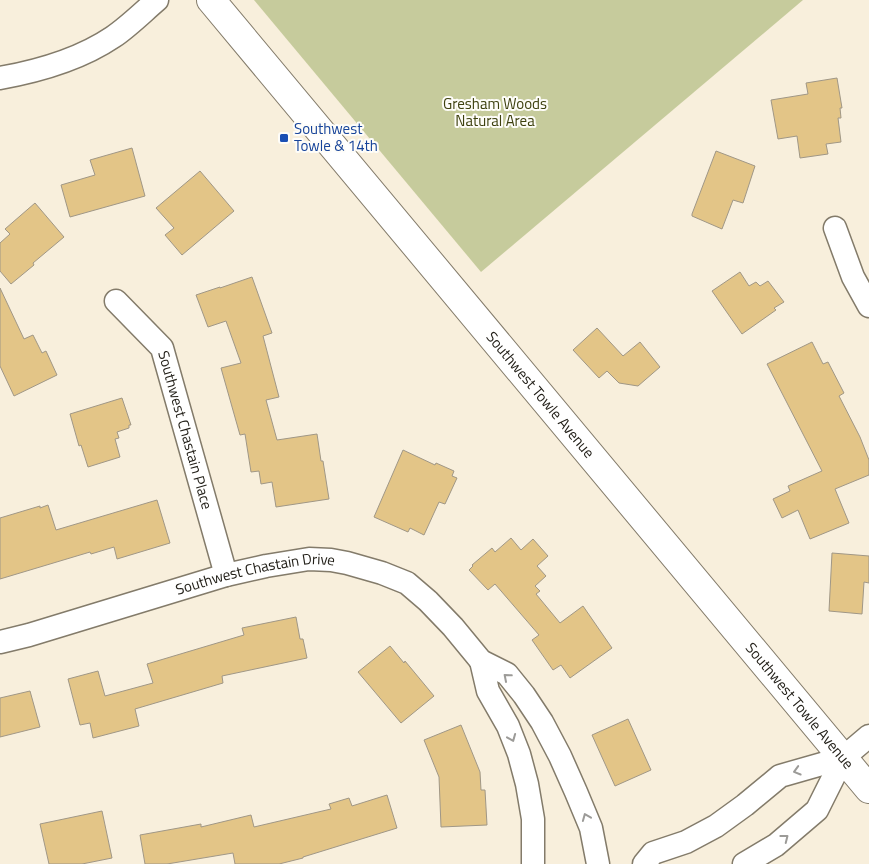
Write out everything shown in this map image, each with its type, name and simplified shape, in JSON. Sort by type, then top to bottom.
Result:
[{"type":"main road","name":"Southwest Towle Avenue","points":[[211,0],[869,789]]},
{"type":"street","points":[[0,78],[54,65],[86,52],[113,37],[157,0]]},
{"type":"street","points":[[835,228],[853,277],[869,306]]},
{"type":"street","name":"Southwest Chastain Place","points":[[116,301],[162,348],[226,575]]},
{"type":"street","name":"Southwest Chastain Drive","points":[[0,642],[29,635],[226,575],[266,566],[309,560],[331,560],[382,573],[406,582],[453,627],[481,661],[507,674],[524,695],[542,722],[560,756],[591,828],[598,864]]},
{"type":"street","name":"Southwest Chastain Drive","points":[[481,661],[488,691],[508,726],[519,754],[527,784],[533,819],[533,864]]},
{"type":"street","points":[[744,864],[776,845],[817,810],[843,758],[869,736]]},
{"type":"street","points":[[644,864],[653,853],[686,842],[716,826],[780,776],[843,758]]},
{"type":"green space","name":"Gresham Woods Natural Area","points":[[254,0],[803,0],[481,272]]},
{"type":"building","points":[[837,78],[842,108],[840,108],[841,118],[838,118],[841,142],[826,144],[828,154],[800,158],[797,136],[778,139],[771,100],[808,94],[806,83]]},
{"type":"building","points":[[132,148],[145,196],[70,217],[61,185],[95,175],[90,160]]},
{"type":"building","points":[[716,151],[755,166],[743,203],[733,200],[722,229],[692,216]]},
{"type":"building","points":[[200,171],[234,211],[182,255],[165,235],[174,228],[156,208]]},
{"type":"building","points":[[35,203],[64,237],[11,284],[0,271],[0,243],[10,234],[5,229]]},
{"type":"building","points":[[740,272],[749,286],[756,282],[760,286],[768,281],[784,302],[774,308],[776,310],[742,334],[712,291]]},
{"type":"building","points":[[252,277],[272,333],[263,336],[279,397],[266,400],[277,440],[317,434],[329,499],[276,507],[272,482],[261,484],[259,471],[251,472],[245,434],[240,435],[221,368],[241,363],[226,321],[208,327],[196,295]]},
{"type":"building","points":[[0,288],[24,339],[33,335],[42,353],[46,351],[57,375],[14,396],[0,366]]},
{"type":"building","points":[[597,328],[623,356],[640,342],[660,367],[638,386],[619,383],[607,371],[599,378],[573,350]]},
{"type":"building","points":[[812,342],[823,364],[828,362],[844,393],[839,396],[860,437],[869,460],[869,475],[835,489],[849,523],[810,539],[798,510],[782,518],[773,499],[790,491],[788,486],[822,471],[767,364]]},
{"type":"building","points":[[122,398],[131,425],[129,425],[129,428],[117,432],[119,438],[115,439],[120,457],[88,467],[81,445],[79,446],[70,414]]},
{"type":"building","points":[[403,450],[435,465],[436,463],[454,471],[452,476],[457,478],[445,504],[439,502],[424,535],[410,528],[408,532],[374,517]]},
{"type":"building","points":[[157,500],[170,543],[117,559],[114,547],[91,554],[90,552],[0,579],[0,518],[48,505],[56,530]]},
{"type":"building","points":[[511,538],[521,550],[533,539],[548,556],[537,566],[546,576],[535,586],[540,591],[536,594],[560,623],[583,606],[612,648],[570,678],[561,665],[553,670],[532,640],[539,635],[495,584],[488,590],[469,570],[472,565],[492,548],[495,552]]},
{"type":"building","points":[[832,553],[869,556],[869,583],[864,582],[862,614],[829,611]]},
{"type":"building","points":[[296,617],[300,639],[303,639],[307,658],[222,676],[223,683],[135,709],[139,726],[93,738],[90,723],[80,725],[68,679],[98,671],[105,696],[153,683],[147,664],[244,635],[242,628]]},
{"type":"building","points":[[390,646],[434,696],[401,723],[358,672]]},
{"type":"building","points":[[30,691],[40,727],[0,737],[0,698]]},
{"type":"building","points":[[628,719],[651,770],[615,786],[592,735]]},
{"type":"building","points":[[461,725],[480,772],[481,790],[485,790],[487,825],[441,827],[439,777],[424,740]]},
{"type":"building","points":[[387,795],[397,828],[303,858],[279,864],[235,864],[233,853],[167,864],[145,864],[140,835],[201,824],[201,827],[251,815],[254,827],[331,809],[329,804],[349,798],[352,806]]},
{"type":"building","points":[[102,811],[112,858],[82,864],[49,864],[40,824]]},
{"type":"place","name":"Southwest Towle & 14th","points":[[284,138]]}]
